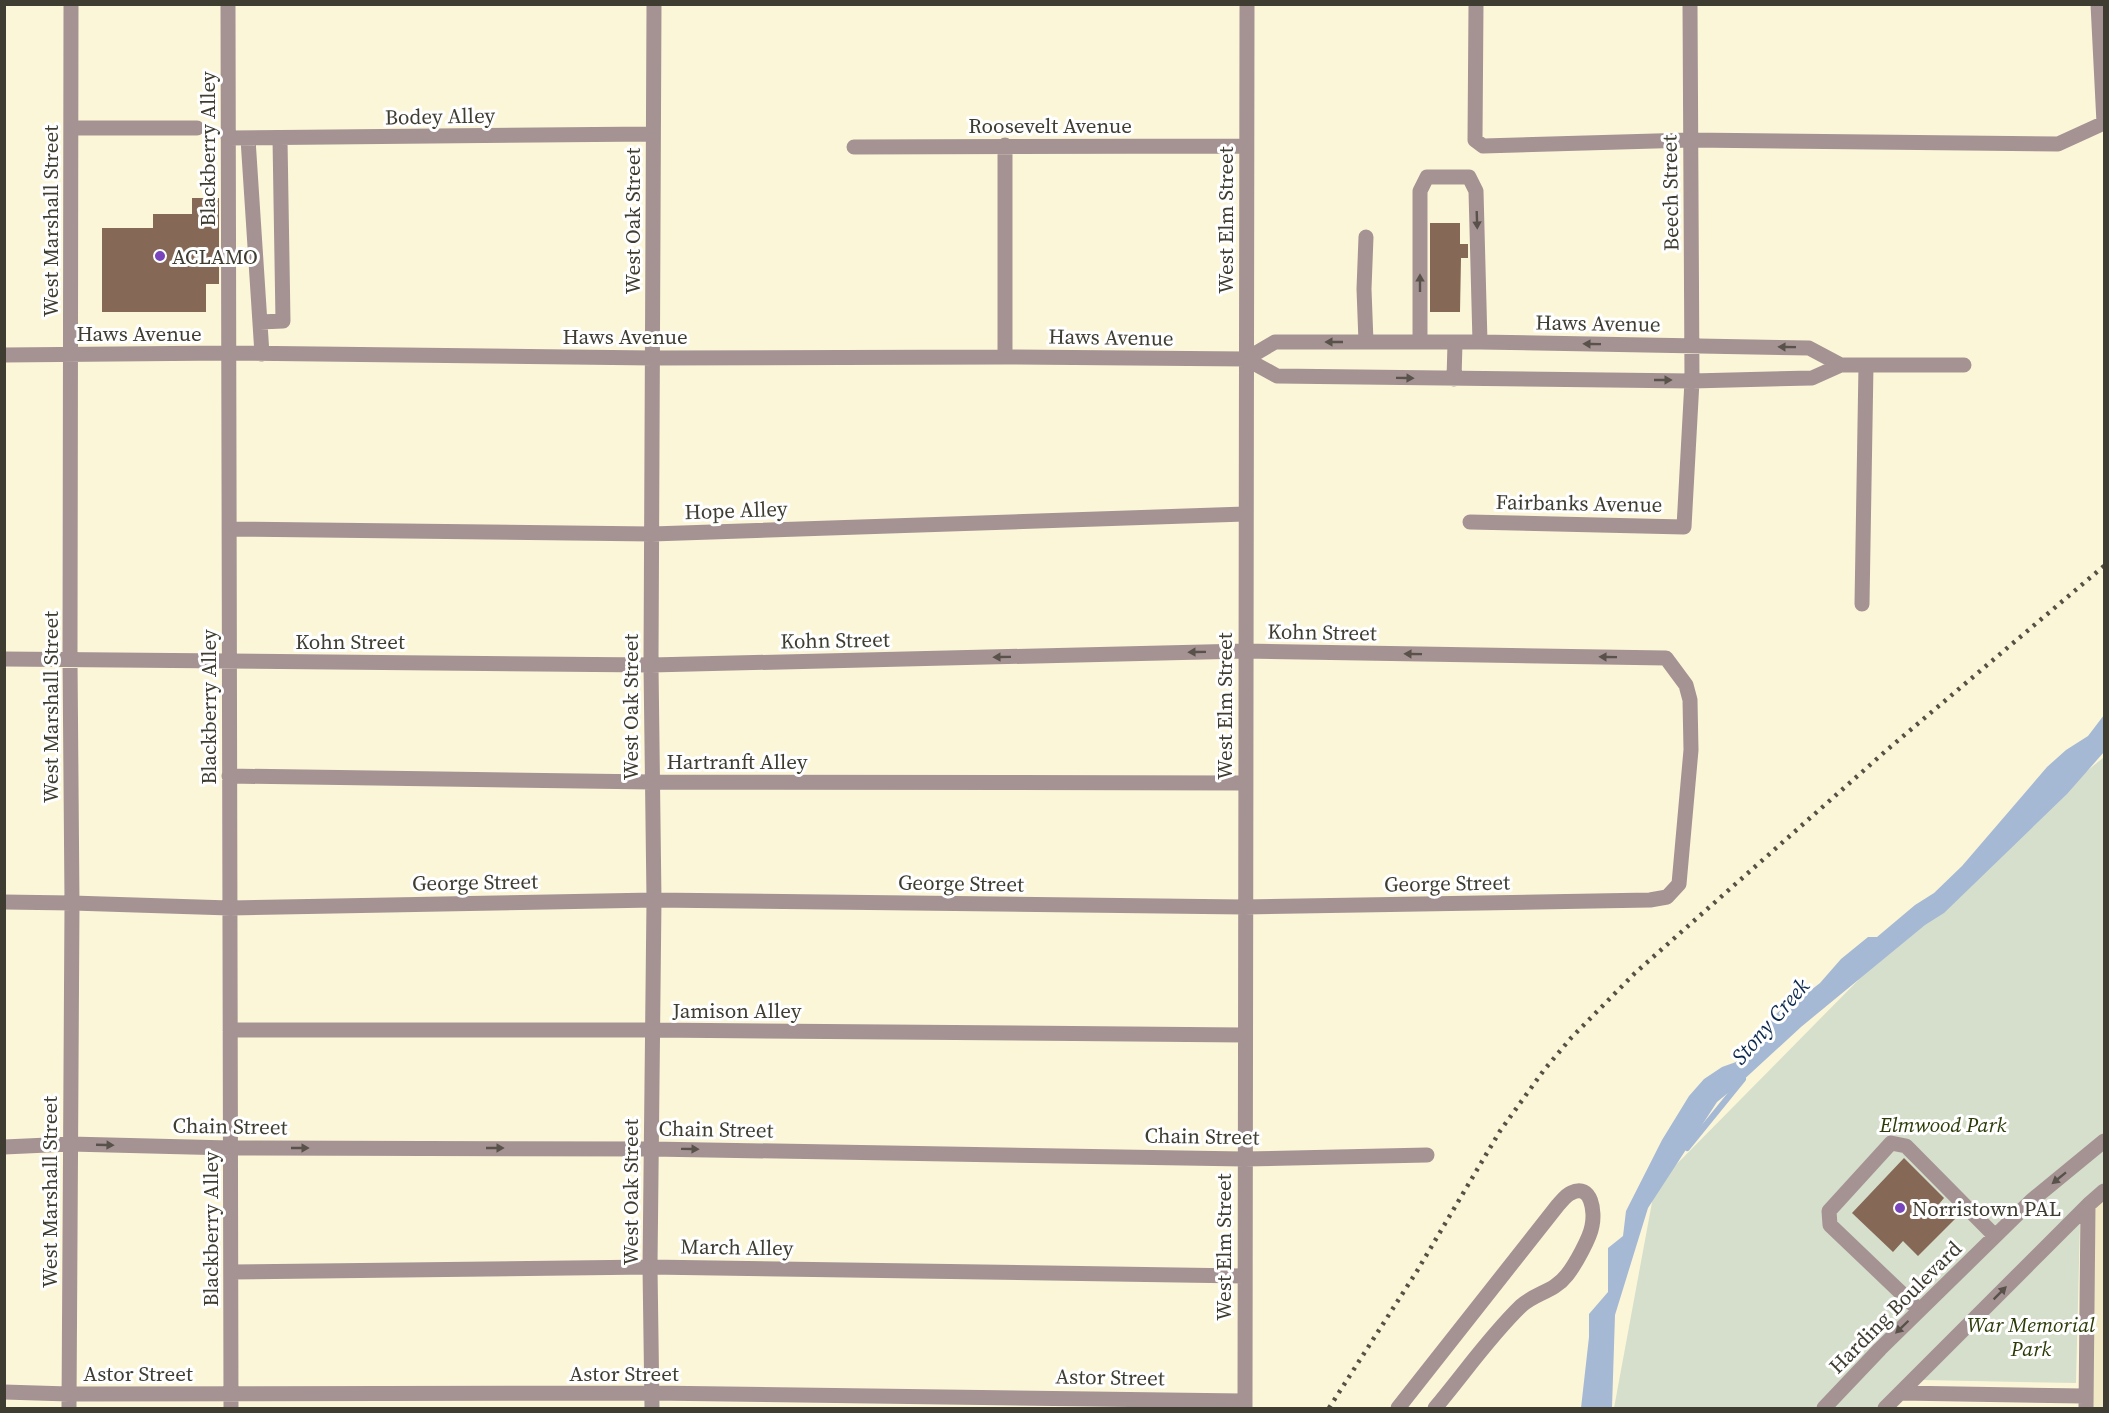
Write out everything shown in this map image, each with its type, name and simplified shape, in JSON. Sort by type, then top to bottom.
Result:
[{"type":"street","name":"West Marshall Street","points":[[69,1401],[72,903],[71,4]]},
{"type":"street","name":"Blackberry Alley","points":[[228,4],[231,1401]]},
{"type":"street","name":"West Oak Street","points":[[652,1401],[650,1267],[654,900],[651,665],[654,4]]},
{"type":"street","name":"West Elm Street","points":[[1244,1405],[1246,4]]},
{"type":"street","points":[[1476,4],[1475,140],[1483,146],[1690,140],[2058,144],[2104,123],[2098,4]]},
{"type":"street","name":"Beech Street","points":[[1690,4],[1692,381]]},
{"type":"street","points":[[71,128],[197,128]]},
{"type":"street","name":"Bodey Alley","points":[[228,138],[652,134]]},
{"type":"street","points":[[248,139],[262,354]]},
{"type":"street","points":[[260,322],[283,321],[280,139]]},
{"type":"street","points":[[1005,145],[1005,357]]},
{"type":"street","name":"Roosevelt Avenue","points":[[854,147],[1246,146]]},
{"type":"street","points":[[1420,341],[1420,191],[1427,177],[1469,177],[1476,190],[1480,342]]},
{"type":"street","points":[[1366,237],[1366,342]]},
{"type":"street","name":"Haws Avenue","points":[[1245,359],[1275,342],[1420,341],[1809,348],[1841,365]]},
{"type":"street","points":[[1454,379],[1455,343]]},
{"type":"street","name":"Haws Avenue","points":[[4,356],[228,353],[653,358],[1245,359],[1277,376],[1692,381],[1812,378],[1841,365],[1964,365]]},
{"type":"street","points":[[1862,604],[1866,365]]},
{"type":"street","name":"Fairbanks Avenue","points":[[1470,522],[1684,527],[1692,381]]},
{"type":"street","name":"Hope Alley","points":[[229,529],[652,534],[1245,514]]},
{"type":"street","name":"Kohn Street","points":[[4,659],[651,665],[1245,651],[1666,658]]},
{"type":"street","name":"George Street","points":[[4,903],[230,908],[654,900],[1244,907],[1650,900],[1667,897],[1679,884],[1691,750],[1690,700],[1686,685],[1666,658]]},
{"type":"street","name":"Hartranft Alley","points":[[230,776],[652,782],[1245,783]]},
{"type":"street","name":"Jamison Alley","points":[[230,1030],[653,1030],[1244,1035]]},
{"type":"street","name":"Harding Boulevard","points":[[1824,1408],[1880,1348],[2031,1201],[2104,1141]]},
{"type":"street","points":[[1919,1310],[1830,1225],[1829,1211],[1891,1143],[1906,1146],[1995,1236]]},
{"type":"street","name":"Chain Street","points":[[4,1147],[70,1144],[230,1148],[651,1149],[1244,1159],[1427,1155]]},
{"type":"street","points":[[1398,1408],[1558,1205],[1570,1193],[1578,1190],[1584,1192],[1592,1201],[1594,1211],[1592,1228],[1567,1275],[1551,1290],[1526,1302],[1511,1316],[1435,1408]]},
{"type":"street","points":[[1885,1408],[2088,1204],[2104,1191]]},
{"type":"street","points":[[1900,1393],[2086,1402],[2088,1204]]},
{"type":"street","name":"March Alley","points":[[231,1272],[650,1267],[1243,1276]]},
{"type":"street","name":"Astor Street","points":[[4,1392],[69,1401],[954,1402],[1244,1405]]},
{"type":"shaded area","points":[[2104,1191],[2104,1408],[2086,1408],[2088,1205]]},
{"type":"green space","name":"Elmwood Park","points":[[2104,757],[2104,1191],[1885,1408],[1614,1408],[1655,1186],[1968,869]]},
{"type":"green space","name":"War Memorial Park","points":[[2080,1223],[2076,1383],[1922,1380]]},
{"type":"water","points":[[2104,715],[2104,752],[2067,794],[1944,913],[1925,925],[1801,1027],[1717,1102],[1648,1208],[1615,1315],[1612,1408],[1581,1408],[1589,1337],[1589,1314],[1608,1292],[1608,1248],[1623,1236],[1626,1211],[1662,1140],[1689,1096],[1704,1079],[1722,1067],[1736,1062],[1752,1044],[1764,1025],[1785,1006],[1797,1001],[1820,983],[1841,959],[1868,937],[1877,937],[1915,905],[1934,893],[1962,866],[2047,767],[2066,750],[2088,736]]},
{"type":"building","name":"ACLAMO","points":[[192,198],[219,198],[219,284],[206,284],[206,312],[102,312],[102,228],[153,228],[153,214],[192,214]]},
{"type":"building","points":[[1430,223],[1460,223],[1460,244],[1468,244],[1468,258],[1461,258],[1460,312],[1430,312]]},
{"type":"building","name":"Norristown PAL","points":[[1904,1158],[1944,1198],[1939,1204],[1955,1219],[1918,1256],[1903,1241],[1893,1252],[1852,1213]]},
{"type":"waterway","name":"Stony Creek","points":[[1687,1148],[1743,1079]]},
{"type":"railway","points":[[1329,1408],[1417,1271],[1500,1131],[1544,1070],[1571,1038],[1635,973],[1888,749],[2104,566]]},
{"type":"place","name":"ACLAMO","points":[[160,256]]},
{"type":"place","name":"Norristown PAL","points":[[1900,1208]]}]
